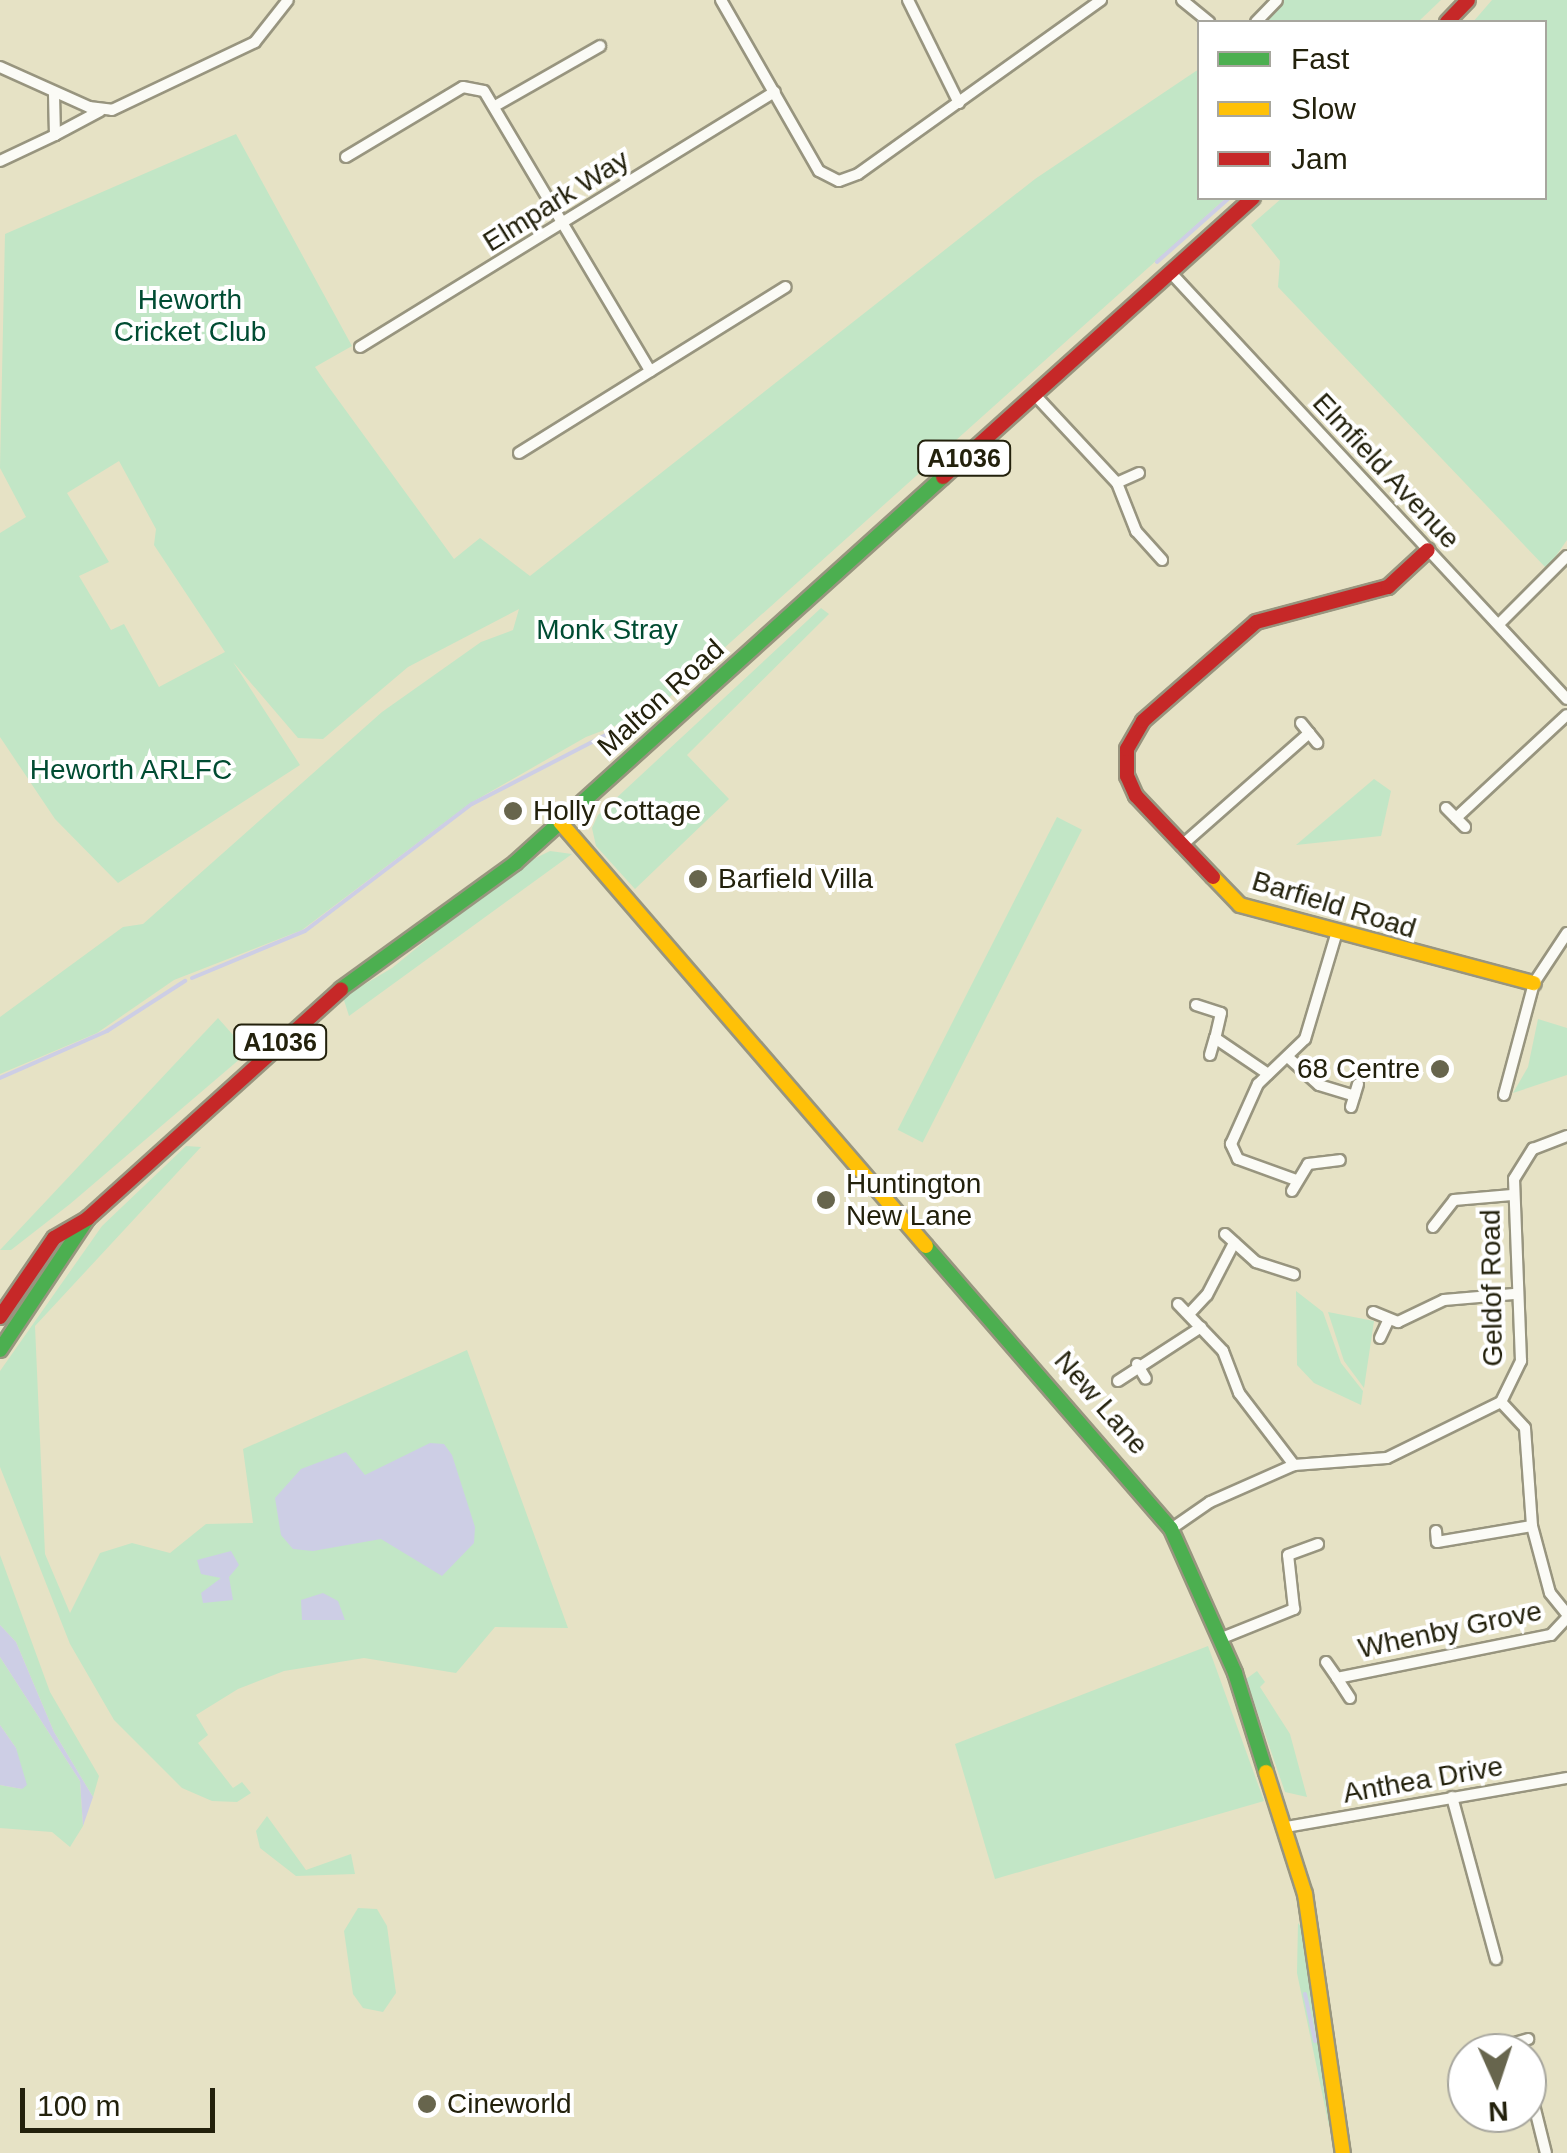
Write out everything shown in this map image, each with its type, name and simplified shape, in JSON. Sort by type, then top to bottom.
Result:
[{"type":"street","points":[[0,161],[100,111],[124,106],[256,42],[288,0]]},
{"type":"street","points":[[721,0],[819,171],[849,180],[958,103],[1086,4],[1102,0]]},
{"type":"street","points":[[908,0],[958,103]]},
{"type":"street","points":[[1182,0],[1207,20]]},
{"type":"street","points":[[1258,20],[1277,0]]},
{"type":"street","points":[[1449,20],[1468,0]]},
{"type":"street","points":[[495,106],[600,46]]},
{"type":"street","points":[[0,66],[100,111]]},
{"type":"street","points":[[346,157],[463,87],[484,91],[650,370]]},
{"type":"street","points":[[54,92],[55,135]]},
{"type":"street","name":"Elmpark Way","points":[[360,347],[775,92]]},
{"type":"street","name":"Malton Road","points":[[0,1317],[54,1238],[88,1218],[333,995],[560,822],[1252,200]]},
{"type":"street","name":"Elmfield Avenue","points":[[1172,274],[1567,699]]},
{"type":"street","points":[[519,453],[786,287]]},
{"type":"street","points":[[1034,394],[1117,483],[1136,531],[1162,560]]},
{"type":"street","points":[[1117,483],[1140,473]]},
{"type":"street","name":"Barfield Road","points":[[1428,550],[1388,587],[1256,622],[1144,722],[1126,764],[1136,796],[1240,905],[1336,935],[1534,983]]},
{"type":"street","points":[[1499,624],[1567,556]]},
{"type":"street","points":[[1446,808],[1460,822],[1567,715]]},
{"type":"street","points":[[1180,846],[1313,738],[1301,723]]},
{"type":"street","name":"New Lane","points":[[560,822],[1171,1529],[1222,1638],[1286,1827],[1321,1971],[1343,2153]]},
{"type":"street","points":[[1504,1095],[1534,983],[1567,934]]},
{"type":"street","points":[[1336,935],[1310,1026],[1290,1059],[1268,1074],[1251,1094],[1233,1152],[1294,1186],[1316,1159],[1340,1160]]},
{"type":"street","points":[[1196,1005],[1221,1013],[1210,1055]]},
{"type":"street","points":[[1215,1038],[1268,1074]]},
{"type":"street","points":[[1290,1059],[1318,1086],[1352,1102],[1358,1084]]},
{"type":"street","name":"Geldof Road","points":[[1171,1529],[1210,1502],[1294,1465],[1387,1458],[1501,1402],[1521,1362],[1514,1294],[1512,1194],[1524,1158],[1567,1136]]},
{"type":"street","points":[[1433,1227],[1454,1200],[1512,1194]]},
{"type":"street","name":"Malton Road","points":[[0,1350],[88,1218]]},
{"type":"street","points":[[1188,1314],[1207,1295],[1229,1238],[1256,1262],[1294,1274]]},
{"type":"street","points":[[1373,1312],[1388,1321],[1407,1320],[1444,1300],[1514,1294]]},
{"type":"street","points":[[1178,1304],[1223,1352],[1244,1400],[1294,1465]]},
{"type":"street","points":[[1380,1338],[1388,1321]]},
{"type":"street","points":[[1118,1380],[1137,1364],[1176,1348],[1201,1327]]},
{"type":"street","points":[[1137,1364],[1146,1379]]},
{"type":"street","points":[[1501,1402],[1526,1428],[1532,1526],[1550,1594],[1567,1616]]},
{"type":"street","points":[[1433,1539],[1532,1526]]},
{"type":"street","points":[[1222,1638],[1294,1608],[1288,1555],[1318,1544]]},
{"type":"street","name":"Whenby Grove","points":[[1338,1678],[1551,1636],[1567,1616]]},
{"type":"street","name":"Whenby Grove","points":[[1326,1662],[1350,1698]]},
{"type":"street","name":"Anthea Drive","points":[[1286,1827],[1566,1780]]},
{"type":"street","points":[[1452,1798],[1496,1959]]},
{"type":"green space","points":[[1283,0],[1441,0],[1420,20],[1264,20]]},
{"type":"green space","points":[[1492,0],[1567,0],[1567,540],[1547,569],[1278,287],[1280,261],[1251,225],[1280,200],[1547,200],[1547,20],[1475,20]]},
{"type":"green space","points":[[1197,70],[1197,200],[1224,200],[654,711],[586,737],[469,804],[302,930],[174,980],[97,1033],[0,1074],[0,1017],[123,927],[143,924],[382,712],[481,642],[513,630],[519,609],[408,667],[323,739],[298,738],[233,662],[300,765],[118,883],[55,819],[0,737],[0,533],[26,517],[0,468],[5,234],[236,134],[352,346],[315,367],[454,559],[480,538],[530,576],[1035,179]],"holes":[[[119,461],[156,529],[154,545],[225,652],[159,687],[124,624],[111,630],[79,576],[109,562],[67,493]]]},
{"type":"green space","points":[[821,608],[829,614],[687,755],[729,799],[635,889],[596,846],[592,828],[598,815]]},
{"type":"green space","points":[[1374,779],[1391,791],[1381,836],[1296,845]]},
{"type":"green space","points":[[1057,817],[1082,830],[923,1142],[898,1130]]},
{"type":"green space","points":[[550,851],[572,854],[349,1016],[343,997],[392,968],[515,868]]},
{"type":"green space","points":[[218,1018],[248,1052],[70,1204],[11,1250],[0,1250]]},
{"type":"green space","points":[[1538,1019],[1567,1028],[1567,1075],[1513,1093],[1528,1067]]},
{"type":"green space","points":[[186,1146],[201,1147],[35,1326],[45,1554],[70,1613],[100,1553],[132,1543],[170,1553],[206,1524],[253,1523],[243,1449],[467,1350],[568,1628],[495,1627],[456,1673],[364,1658],[284,1671],[238,1689],[196,1715],[208,1735],[198,1743],[233,1788],[242,1782],[251,1793],[237,1802],[212,1801],[182,1788],[114,1720],[70,1644],[0,1467],[0,1371],[102,1226]]},
{"type":"green space","points":[[1296,1291],[1323,1312],[1341,1363],[1363,1391],[1361,1405],[1314,1383],[1297,1365]]},
{"type":"green space","points":[[1328,1312],[1374,1321],[1364,1388],[1344,1361]]},
{"type":"green space","points":[[0,1555],[50,1692],[99,1776],[93,1797],[54,1732],[16,1642],[0,1625]]},
{"type":"green space","points":[[1208,1646],[1264,1801],[995,1879],[955,1744]]},
{"type":"green space","points":[[0,1657],[80,1781],[83,1826],[70,1847],[52,1832],[0,1828],[0,1785],[22,1789],[16,1748],[0,1725]]},
{"type":"green space","points":[[1257,1671],[1265,1682],[1260,1687],[1290,1734],[1307,1797],[1285,1792],[1246,1679]]},
{"type":"green space","points":[[267,1816],[306,1870],[351,1854],[355,1874],[296,1876],[260,1848],[256,1831]]},
{"type":"green space","points":[[358,1908],[377,1909],[387,1926],[396,1993],[383,2012],[363,2008],[353,1994],[344,1931]]},
{"type":"green space","points":[[1298,1923],[1307,1934],[1335,2120],[1329,2126],[1297,1973]]},
{"type":"water","points":[[430,1443],[444,1444],[452,1455],[475,1527],[474,1543],[442,1576],[381,1539],[313,1551],[293,1549],[281,1535],[275,1498],[301,1469],[346,1452],[365,1475]]},
{"type":"water","points":[[231,1551],[239,1565],[229,1577],[233,1600],[203,1603],[201,1593],[221,1578],[201,1574],[197,1560]]},
{"type":"water","points":[[323,1593],[338,1601],[345,1620],[302,1620],[301,1600]]},
{"type":"water","points":[[0,1625],[16,1642],[54,1732],[93,1797],[83,1826],[80,1781],[0,1657]]},
{"type":"water","points":[[0,1725],[16,1748],[27,1785],[22,1789],[0,1785]]},
{"type":"waterway","points":[[1157,262],[1227,200]]},
{"type":"waterway","points":[[192,978],[305,931],[472,804],[635,720]]},
{"type":"waterway","points":[[0,1078],[107,1031],[185,981]]},
{"type":"waterway","points":[[1305,1994],[1315,2041]]},
{"type":"traffic: fast","points":[[341,989],[515,863],[943,477]]},
{"type":"traffic: fast","points":[[0,1350],[88,1218]]},
{"type":"traffic: fast","points":[[926,1246],[1171,1529],[1235,1673],[1266,1772]]},
{"type":"traffic: slow","points":[[560,822],[926,1246]]},
{"type":"traffic: slow","points":[[1213,877],[1240,905],[1534,983]]},
{"type":"traffic: slow","points":[[1266,1772],[1305,1894],[1343,2153]]},
{"type":"traffic: jam","points":[[1449,20],[1468,0]]},
{"type":"traffic: jam","points":[[943,477],[1251,200]]},
{"type":"traffic: jam","points":[[1213,877],[1136,796],[1127,776],[1127,749],[1143,721],[1256,622],[1388,587],[1428,550]]},
{"type":"traffic: jam","points":[[0,1317],[54,1238],[88,1218],[341,989]]},
{"type":"place","name":"Holly Cottage","points":[[513,811]]},
{"type":"place","name":"Barfield Villa","points":[[698,879]]},
{"type":"place","name":"68 Centre","points":[[1440,1069]]},
{"type":"place","name":"Huntington New Lane","points":[[826,1200]]},
{"type":"place","name":"Cineworld","points":[[427,2104]]},
{"type":"park label","name":"Heworth Cricket Club","points":[[190,316]]},
{"type":"park label","name":"Monk Stray","points":[[607,630]]},
{"type":"park label","name":"Heworth ARLFC","points":[[131,770]]}]
